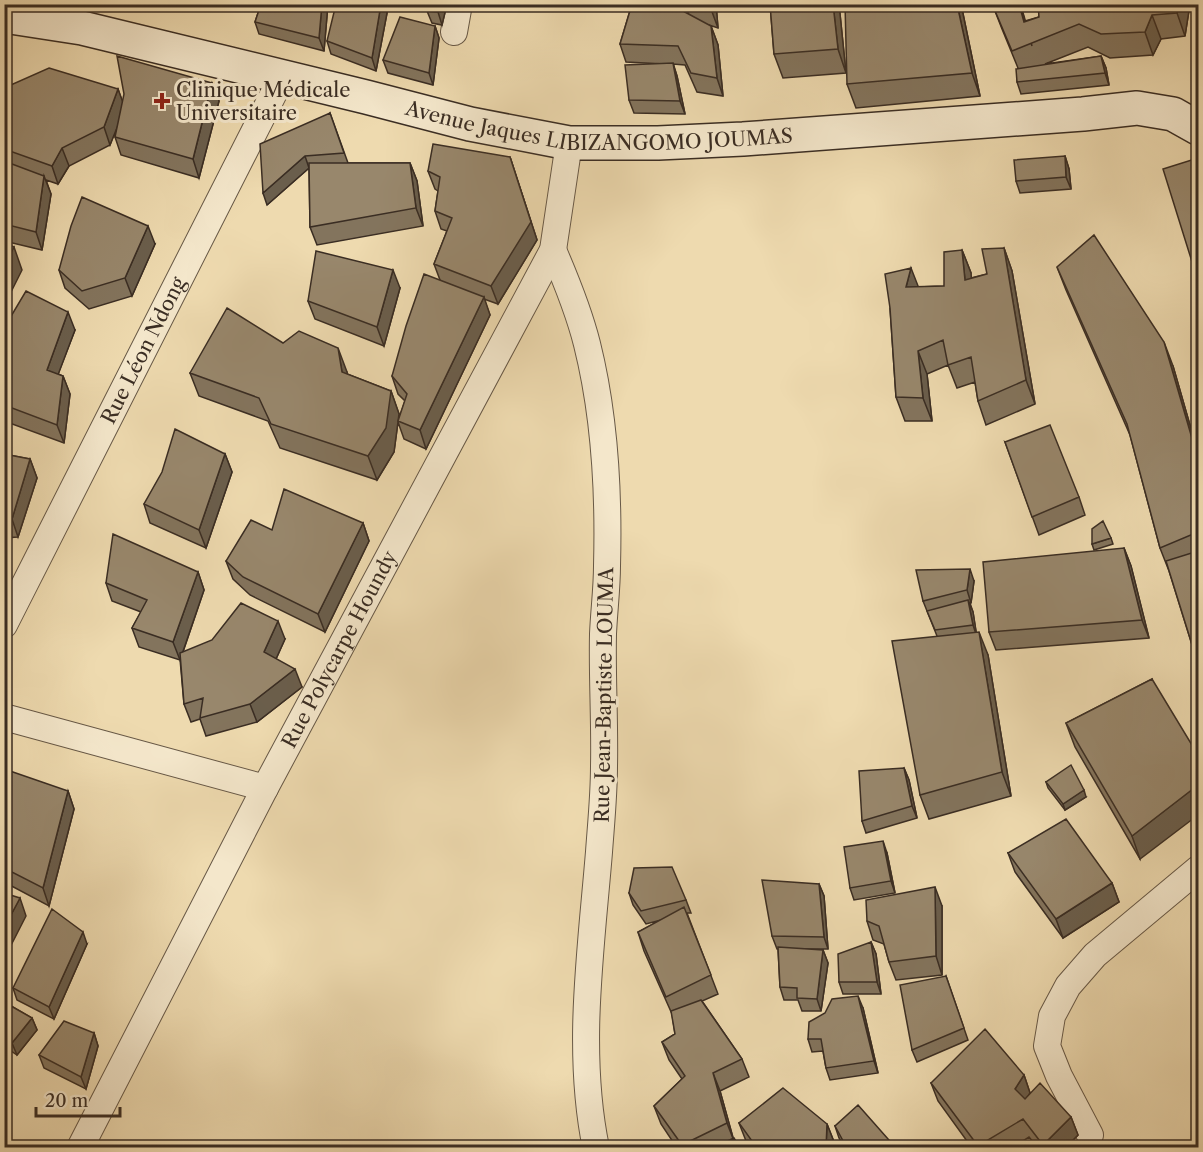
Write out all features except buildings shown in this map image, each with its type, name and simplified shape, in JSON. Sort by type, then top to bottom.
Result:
[{"type":"main road","name":"Avenue Jaques LIBIZANGOMO JOUMAS","points":[[4,16],[82,28],[471,124],[569,143],[658,143],[743,139],[1137,108],[1196,120]]},
{"type":"street","points":[[454,32],[459,4]]},
{"type":"street","name":"Rue Léon Ndong","points":[[4,625],[282,77]]},
{"type":"street","name":"Rue Polycarpe Houndy","points":[[80,1148],[265,788],[553,250],[569,143]]},
{"type":"street","name":"Rue Jean-Baptiste LOUMA","points":[[553,250],[565,276],[587,343],[599,401],[607,483],[607,566],[603,634],[604,766],[587,1000],[587,1066],[591,1121],[596,1148]]},
{"type":"street","points":[[4,717],[265,788]]},
{"type":"street","points":[[1090,1135],[1059,1076],[1047,1046],[1052,1016],[1068,986],[1095,955],[1198,869]]},
{"type":"place","name":"Clinique Médicale Universitaire","points":[[162,101]]}]
